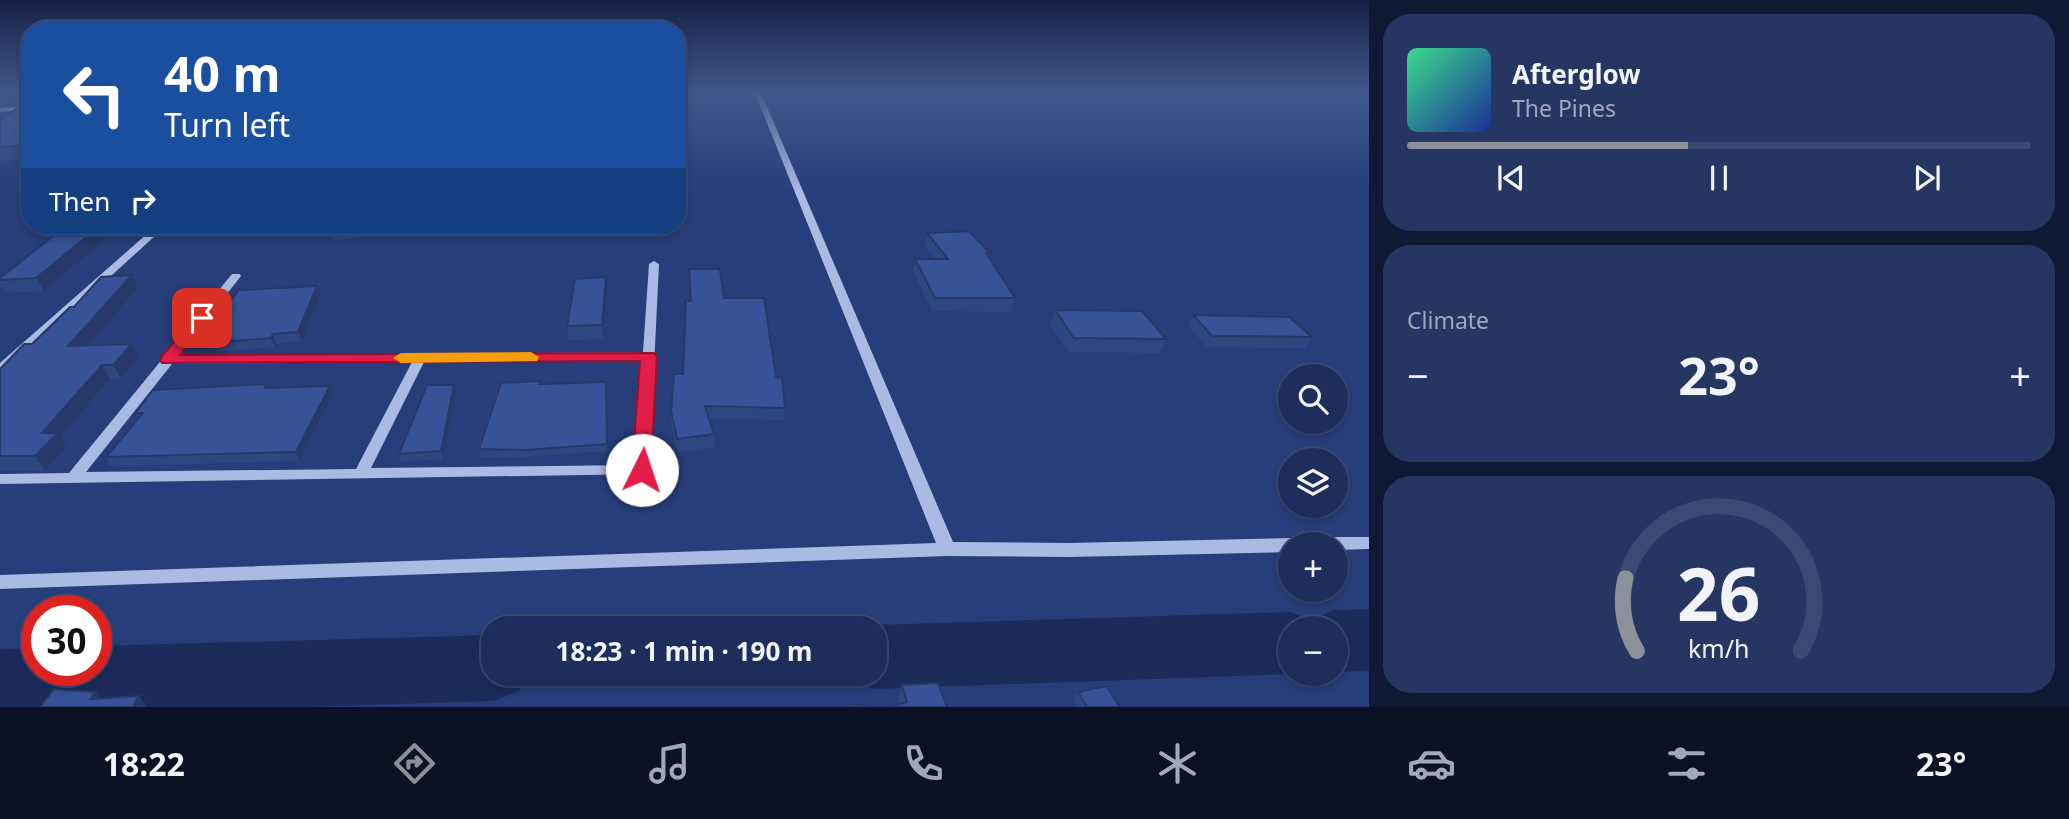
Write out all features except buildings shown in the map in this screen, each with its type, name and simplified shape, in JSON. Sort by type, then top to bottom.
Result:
[{"type":"street","points":[[772,126],[947,549]]},
{"type":"street","points":[[0,370],[151,235]]},
{"type":"street","points":[[0,480],[362,472],[642,470],[654,264]]},
{"type":"street","points":[[73,478],[236,276]]},
{"type":"street","points":[[168,360],[649,356]]},
{"type":"street","points":[[362,472],[420,358]]},
{"type":"street","points":[[1348,543],[1369,542]]},
{"type":"street","points":[[0,582],[947,549],[1069,550],[1278,545]]},
{"type":"waterway","points":[[1348,641],[1369,640]]},
{"type":"waterway","points":[[887,657],[1278,643]]},
{"type":"waterway","points":[[0,683],[481,668]]},
{"type":"slow traffic","points":[[401,358],[531,357]]},
{"type":"route","points":[[202,318],[168,360],[649,356],[642,470]]}]
